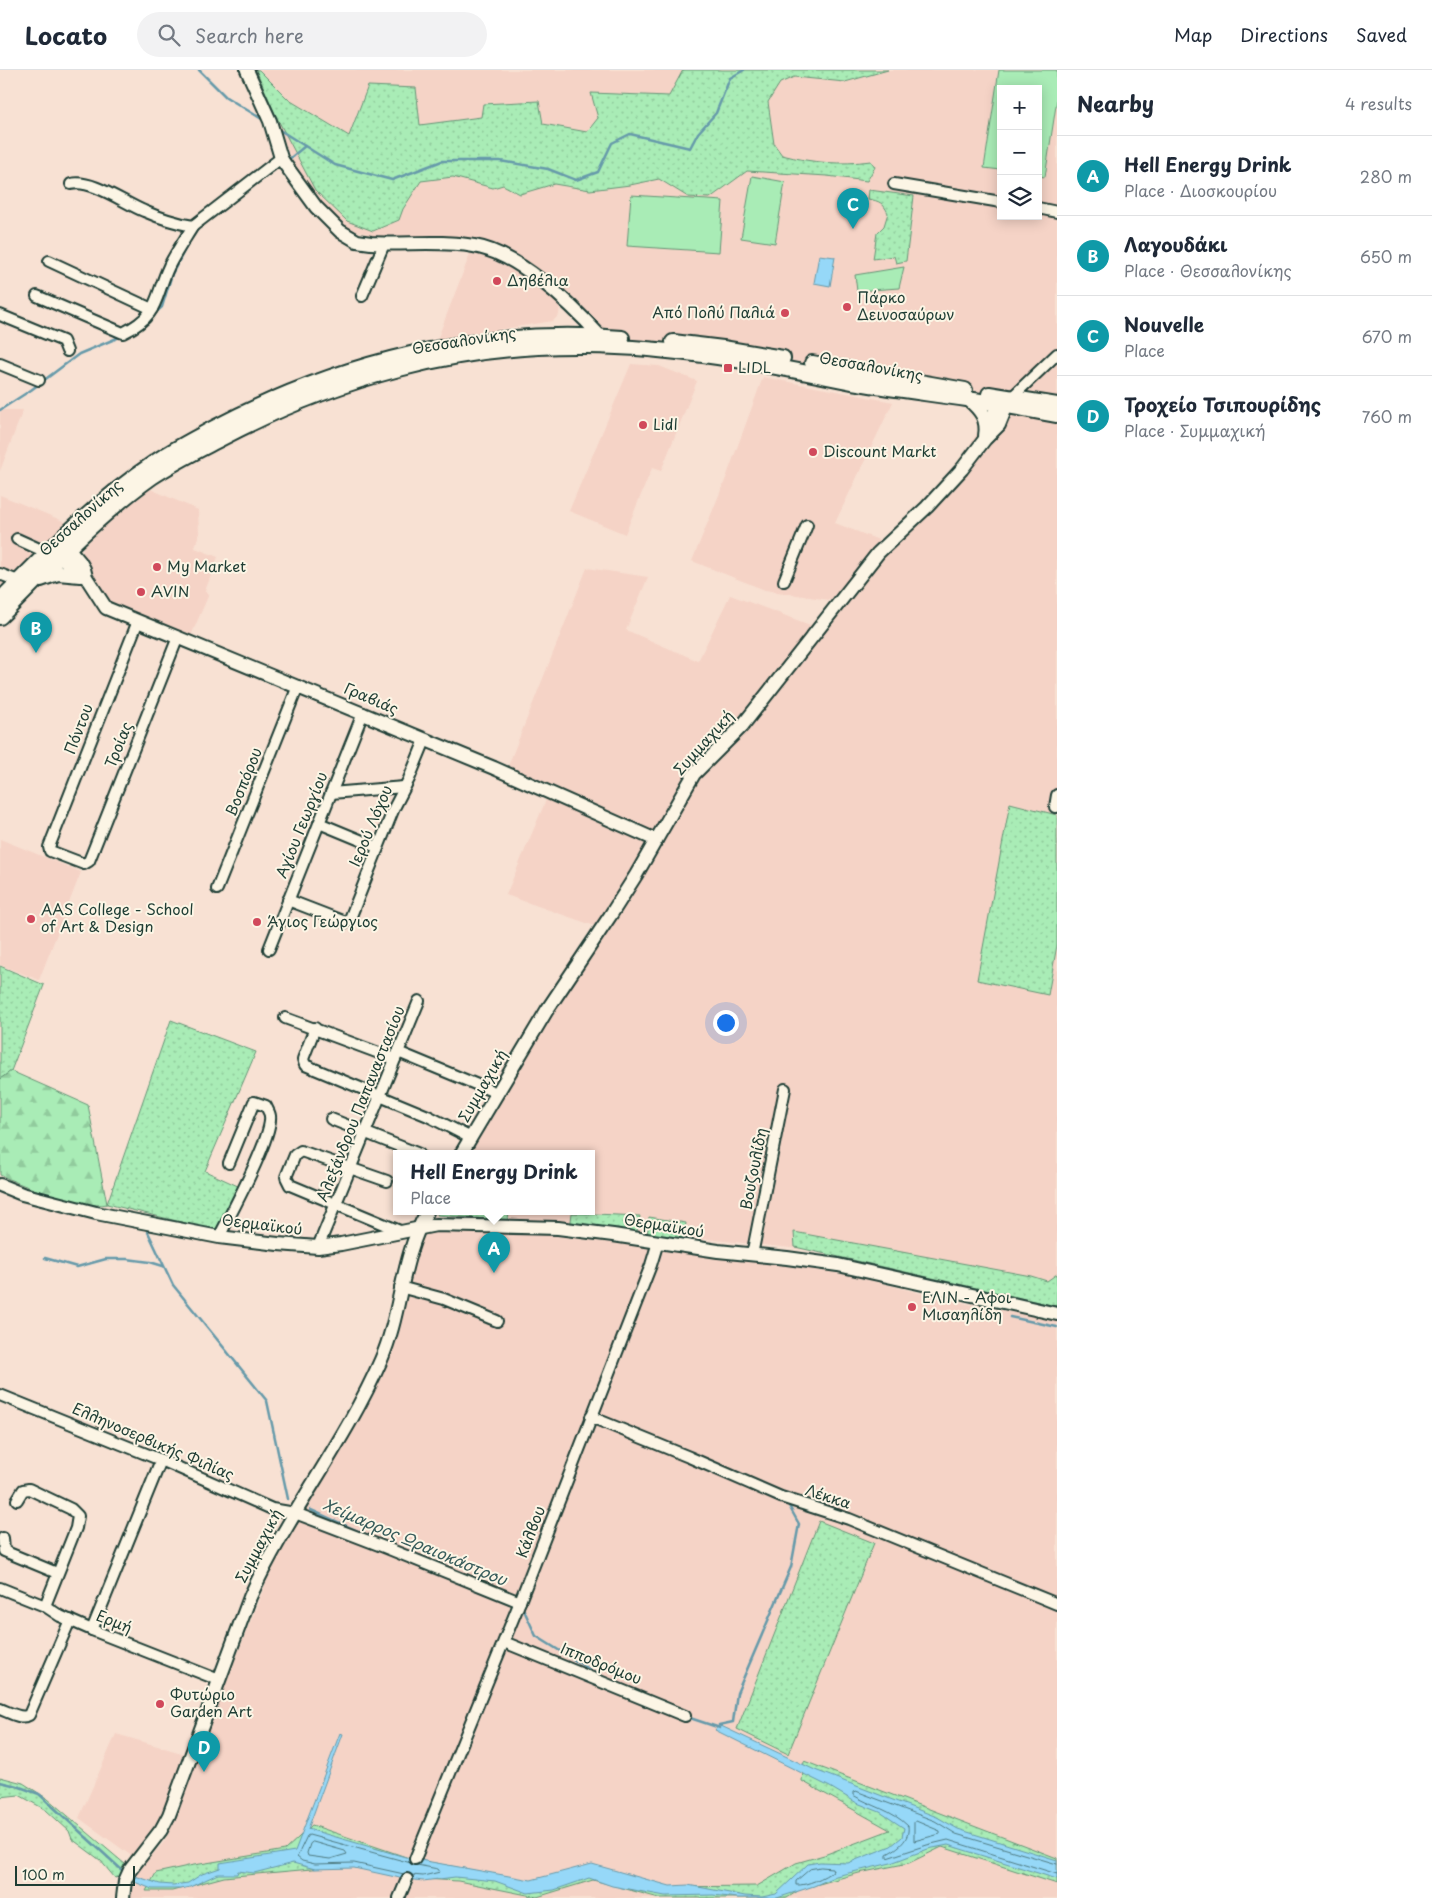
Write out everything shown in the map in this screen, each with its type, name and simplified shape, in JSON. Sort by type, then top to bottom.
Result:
[{"type":"main road","name":"Θεσσαλονίκης","points":[[0,617],[34,583],[59,549],[110,497],[156,462],[183,445],[242,414],[308,386],[361,368],[441,347],[518,337],[600,336],[723,348],[1004,402]]},
{"type":"main road","name":"Θεσσαλονίκης","points":[[0,600],[18,581],[152,477],[192,454],[250,423],[295,402],[378,374],[452,358],[524,348],[583,346],[636,348],[736,360],[890,388],[1004,402]]},
{"type":"main road","points":[[969,399],[980,409],[985,417],[988,429],[986,438]]},
{"type":"main road","points":[[1004,402],[1057,405]]},
{"type":"main road","points":[[1004,402],[1057,415]]},
{"type":"main road","points":[[34,583],[58,573],[83,576]]},
{"type":"street","points":[[247,70],[270,121],[281,158],[316,207],[340,232],[357,241],[384,244],[460,244],[496,252],[512,261],[570,305],[600,336]]},
{"type":"street","points":[[38,296],[123,333],[142,322],[152,309],[169,266],[193,226],[281,158]]},
{"type":"street","points":[[71,184],[85,183],[143,211],[167,220],[193,226]]},
{"type":"street","points":[[894,184],[997,201]]},
{"type":"street","points":[[1042,209],[1057,212]]},
{"type":"street","points":[[362,296],[384,244]]},
{"type":"street","points":[[49,262],[152,309]]},
{"type":"street","points":[[0,315],[63,340],[67,351]]},
{"type":"street","points":[[1004,402],[1057,354]]},
{"type":"street","points":[[0,364],[39,380]]},
{"type":"street","name":"Συμμαχική","points":[[464,1150],[547,1010],[610,916],[694,774],[742,726],[878,553],[927,507],[962,469],[986,438],[1004,402]]},
{"type":"street","points":[[784,581],[807,525]]},
{"type":"street","points":[[17,539],[59,549]]},
{"type":"street","name":"Γραβιάς","points":[[59,549],[72,569],[83,576],[106,608],[494,768],[656,840]]},
{"type":"street","points":[[0,574],[18,581]]},
{"type":"street","name":"Πόντου","points":[[88,863],[84,864],[49,849],[138,621]]},
{"type":"street","name":"Τροίας","points":[[88,863],[178,638]]},
{"type":"street","name":"Βοσπόρου","points":[[217,890],[298,686]]},
{"type":"street","name":"Αγίου Γεωργίου","points":[[268,948],[363,714]]},
{"type":"street","name":"Ιερού Λόχου","points":[[288,900],[345,922],[349,921],[377,847],[425,740]]},
{"type":"street","points":[[331,793],[404,787]]},
{"type":"street","points":[[1056,807],[1057,795]]},
{"type":"street","points":[[319,823],[377,847]]},
{"type":"street","name":"Αλεξάνδρου Παπαναστασίου","points":[[318,1247],[419,1001]]},
{"type":"street","points":[[285,1018],[397,1055],[498,1093]]},
{"type":"street","points":[[316,1028],[303,1062],[305,1065],[428,1116],[471,1138]]},
{"type":"street","name":"Βουζουλίδη","points":[[752,1255],[785,1089]]},
{"type":"street","points":[[219,1236],[250,1175],[269,1129],[270,1116],[266,1106],[254,1102],[229,1163]]},
{"type":"street","points":[[331,1119],[409,1150]]},
{"type":"street","points":[[387,1181],[301,1151],[295,1155],[286,1173],[287,1181],[290,1185],[400,1231]]},
{"type":"street","name":"Θερμαϊκού","points":[[0,1184],[22,1194],[58,1204],[219,1236],[278,1244],[318,1247],[436,1225],[558,1228],[752,1255],[787,1258],[860,1270],[1057,1314]]},
{"type":"street","name":"Συμμαχική","points":[[123,1895],[127,1876],[161,1830],[169,1815],[250,1597],[263,1569],[344,1432],[381,1360],[388,1342],[410,1250],[425,1215]]},
{"type":"street","name":"Κάλβου","points":[[416,1859],[520,1602],[651,1265],[658,1242]]},
{"type":"street","points":[[400,1288],[444,1299],[497,1321]]},
{"type":"street","name":"Ελληνοσερβικής Φιλίας","points":[[0,1395],[161,1460],[272,1509],[295,1513],[520,1602]]},
{"type":"street","name":"Λέκκα","points":[[591,1417],[690,1457],[781,1497],[849,1519],[1057,1604]]},
{"type":"street","points":[[92,1630],[161,1460]]},
{"type":"street","points":[[17,1500],[24,1490],[29,1489],[71,1509],[78,1516],[76,1528],[45,1606]]},
{"type":"street","points":[[3,1538],[4,1551],[57,1574]]},
{"type":"street","name":"Ερμή","points":[[0,1588],[45,1606],[92,1630],[220,1680]]},
{"type":"street","points":[[0,1709],[20,1716],[26,1717],[29,1715],[70,1620]]},
{"type":"street","name":"Ιπποδρόμου","points":[[504,1642],[685,1716]]},
{"type":"street","points":[[399,1898],[407,1879]]},
{"type":"shaded area","points":[[251,70],[1057,70],[1057,1308],[819,1251],[706,1239],[636,1234],[636,1236],[437,1215],[595,1215],[595,1150],[468,1150],[537,1038],[641,877],[694,780],[881,555],[958,466],[995,402],[606,340],[507,250],[462,239],[384,239],[345,228],[300,177]]},
{"type":"shaded area","name":"Δηβέλια","points":[[472,249],[510,262],[560,304],[559,315],[553,321],[437,340]]},
{"type":"shaded area","name":"Lidl","points":[[631,364],[659,366],[697,381],[661,471],[652,468],[625,534],[569,511]]},
{"type":"shaded area","points":[[763,377],[893,402],[835,523],[884,542],[835,601],[765,590],[692,561],[726,478]]},
{"type":"shaded area","points":[[0,410],[23,410],[0,471]]},
{"type":"shaded area","points":[[148,488],[198,510],[199,533],[195,548],[218,557],[205,591],[209,594],[190,638],[113,607],[85,563],[82,551],[84,545]]},
{"type":"shaded area","points":[[0,495],[68,523],[0,589]]},
{"type":"shaded area","points":[[587,568],[648,577],[626,630],[698,661],[730,595],[813,626],[726,734],[689,772],[598,927],[506,895],[551,788],[508,766]]},
{"type":"shaded area","name":"AAS College - School of Art & Design","points":[[0,839],[81,872],[39,980],[0,965]]},
{"type":"shaded area","points":[[424,1232],[548,1235],[774,1263],[849,1275],[943,1299],[1057,1321],[1057,1898],[130,1898],[132,1884],[138,1871],[164,1842],[169,1832],[206,1732],[274,1563],[361,1414],[390,1356],[416,1253]]},
{"type":"shaded area","points":[[116,1734],[185,1754],[167,1806],[133,1857],[79,1818]]},
{"type":"green space","points":[[256,70],[259,70],[289,100],[349,136],[368,86],[416,88],[420,125],[481,117],[483,104],[539,101],[543,124],[587,132],[598,118],[591,93],[669,96],[683,70],[888,70],[845,82],[794,77],[780,83],[768,102],[774,144],[782,155],[826,162],[871,161],[875,167],[867,181],[827,176],[747,171],[710,198],[688,197],[659,179],[590,190],[554,184],[520,194],[503,185],[493,188],[453,177],[421,181],[403,209],[399,220],[373,231],[347,221],[315,190],[277,118]]},
{"type":"green space","points":[[999,70],[1057,70],[1057,99],[1045,177],[1042,177],[1042,85],[997,85],[997,170],[984,168]]},
{"type":"green space","points":[[752,176],[785,182],[775,243],[741,238]]},
{"type":"green space","points":[[869,190],[914,196],[906,261],[896,263],[894,256],[873,259],[877,233],[884,226],[888,213],[881,203],[868,199]]},
{"type":"green space","points":[[631,195],[723,201],[719,252],[627,246]]},
{"type":"green space","points":[[904,267],[899,288],[857,291],[855,275]]},
{"type":"green space","points":[[1010,803],[1057,815],[1057,945],[1048,995],[977,980]]},
{"type":"green space","points":[[0,966],[44,985],[11,1071],[0,1079]]},
{"type":"green space","points":[[171,1020],[256,1052],[205,1171],[240,1187],[218,1231],[107,1204]]},
{"type":"green space","points":[[11,1071],[88,1105],[107,1204],[83,1204],[53,1196],[0,1175],[0,1079]]},
{"type":"green space","points":[[437,1215],[509,1215],[508,1221]]},
{"type":"green space","points":[[572,1215],[640,1216],[636,1236],[570,1229]]},
{"type":"green space","points":[[649,1217],[686,1223],[683,1242],[647,1239]]},
{"type":"green space","points":[[794,1232],[1031,1276],[1047,1281],[1057,1274],[1057,1303],[1056,1306],[795,1247]]},
{"type":"green space","points":[[819,1521],[874,1543],[788,1754],[737,1729]]},
{"type":"green space","points":[[804,1761],[1057,1858],[1057,1884],[942,1847],[909,1863],[859,1873],[801,1889],[787,1898],[659,1898],[593,1880],[537,1897],[458,1881],[405,1878],[355,1865],[224,1877],[172,1891],[146,1891],[156,1873],[285,1850],[312,1825],[412,1859],[533,1881],[599,1867],[664,1887],[757,1886],[796,1863],[824,1855],[890,1830],[802,1781]]},
{"type":"green space","points":[[0,1777],[23,1783],[48,1799],[126,1865],[123,1875],[115,1878],[100,1860],[72,1839],[69,1831],[46,1810],[19,1795],[0,1797]]},
{"type":"water","points":[[819,255],[835,257],[830,286],[814,283]]},
{"type":"water","points":[[719,1725],[815,1770],[937,1817],[958,1829],[1057,1860],[1057,1879],[948,1845],[928,1849],[891,1863],[836,1876],[814,1886],[777,1898],[737,1898],[713,1895],[665,1896],[612,1886],[589,1878],[554,1890],[528,1893],[495,1881],[455,1877],[423,1881],[354,1868],[315,1869],[293,1863],[254,1873],[238,1871],[237,1874],[218,1874],[190,1887],[180,1889],[152,1889],[132,1881],[135,1876],[160,1884],[188,1883],[202,1874],[220,1868],[220,1863],[295,1851],[340,1733],[343,1734],[308,1829],[409,1858],[531,1880],[592,1864],[670,1886],[688,1885],[745,1896],[762,1897],[776,1894],[808,1864],[820,1862],[848,1863],[891,1846],[902,1837],[904,1828],[880,1812],[857,1803],[830,1787],[715,1730]]},
{"type":"waterway","points":[[199,70],[226,97],[265,121]]},
{"type":"waterway","points":[[278,129],[335,165],[392,180],[442,161],[500,161],[548,169],[576,180],[598,172],[612,143],[630,134],[690,148],[698,133],[716,113],[730,78],[744,70]]},
{"type":"waterway","points":[[288,160],[305,146]]},
{"type":"waterway","points":[[153,315],[162,307],[172,274],[192,236]]},
{"type":"waterway","points":[[0,410],[31,390],[79,354],[122,336]]},
{"type":"waterway","points":[[147,1230],[173,1285],[267,1401],[288,1499]]},
{"type":"waterway","points":[[45,1258],[77,1267],[106,1259],[127,1259],[163,1266]]},
{"type":"waterway","points":[[1010,1317],[1057,1327]]},
{"type":"waterway","name":"Χείμαρρος Ωραιοκάστρου","points":[[721,1726],[719,1725],[733,1722],[737,1693],[791,1567],[799,1524],[789,1506]]},
{"type":"waterway","name":"Χείμαρρος Ωραιοκάστρου","points":[[311,1510],[448,1567]]},
{"type":"waterway","name":"Χείμαρρος Ωραιοκάστρου","points":[[522,1606],[536,1636],[605,1679]]},
{"type":"waterway","name":"Χείμαρρος Ωραιοκάστρου","points":[[687,1717],[720,1728]]},
{"type":"waterway","name":"Χείμαρρος Ωραιοκάστρου","points":[[0,1782],[39,1794],[124,1872]]},
{"type":"place","name":"Nouvelle","points":[[853,229]]},
{"type":"place","name":"Δηβέλια","points":[[497,281]]},
{"type":"place","name":"Πάρκο Δεινοσαύρων","points":[[847,307]]},
{"type":"place","name":"Από Πολύ Παλιά","points":[[785,313]]},
{"type":"place","name":"LIDL","points":[[728,368]]},
{"type":"place","name":"Lidl","points":[[643,425]]},
{"type":"place","name":"Discount Markt","points":[[813,452]]},
{"type":"place","name":"My Market","points":[[157,567]]},
{"type":"place","name":"AVIN","points":[[141,592]]},
{"type":"place","name":"Λαγουδάκι","points":[[36,653]]},
{"type":"place","name":"AAS College - School of Art & Design","points":[[31,919]]},
{"type":"place","name":"Άγιος Γεώργιος","points":[[257,922]]},
{"type":"place","name":"Hell Energy Drink","points":[[494,1273]]},
{"type":"place","name":"ΕΛΙΝ - Αφοι Μισαηλίδη","points":[[912,1307]]},
{"type":"place","name":"Φυτώριο Garden Art","points":[[160,1704]]},
{"type":"place","name":"Τροχείο Τσιπουρίδης","points":[[204,1772]]}]
